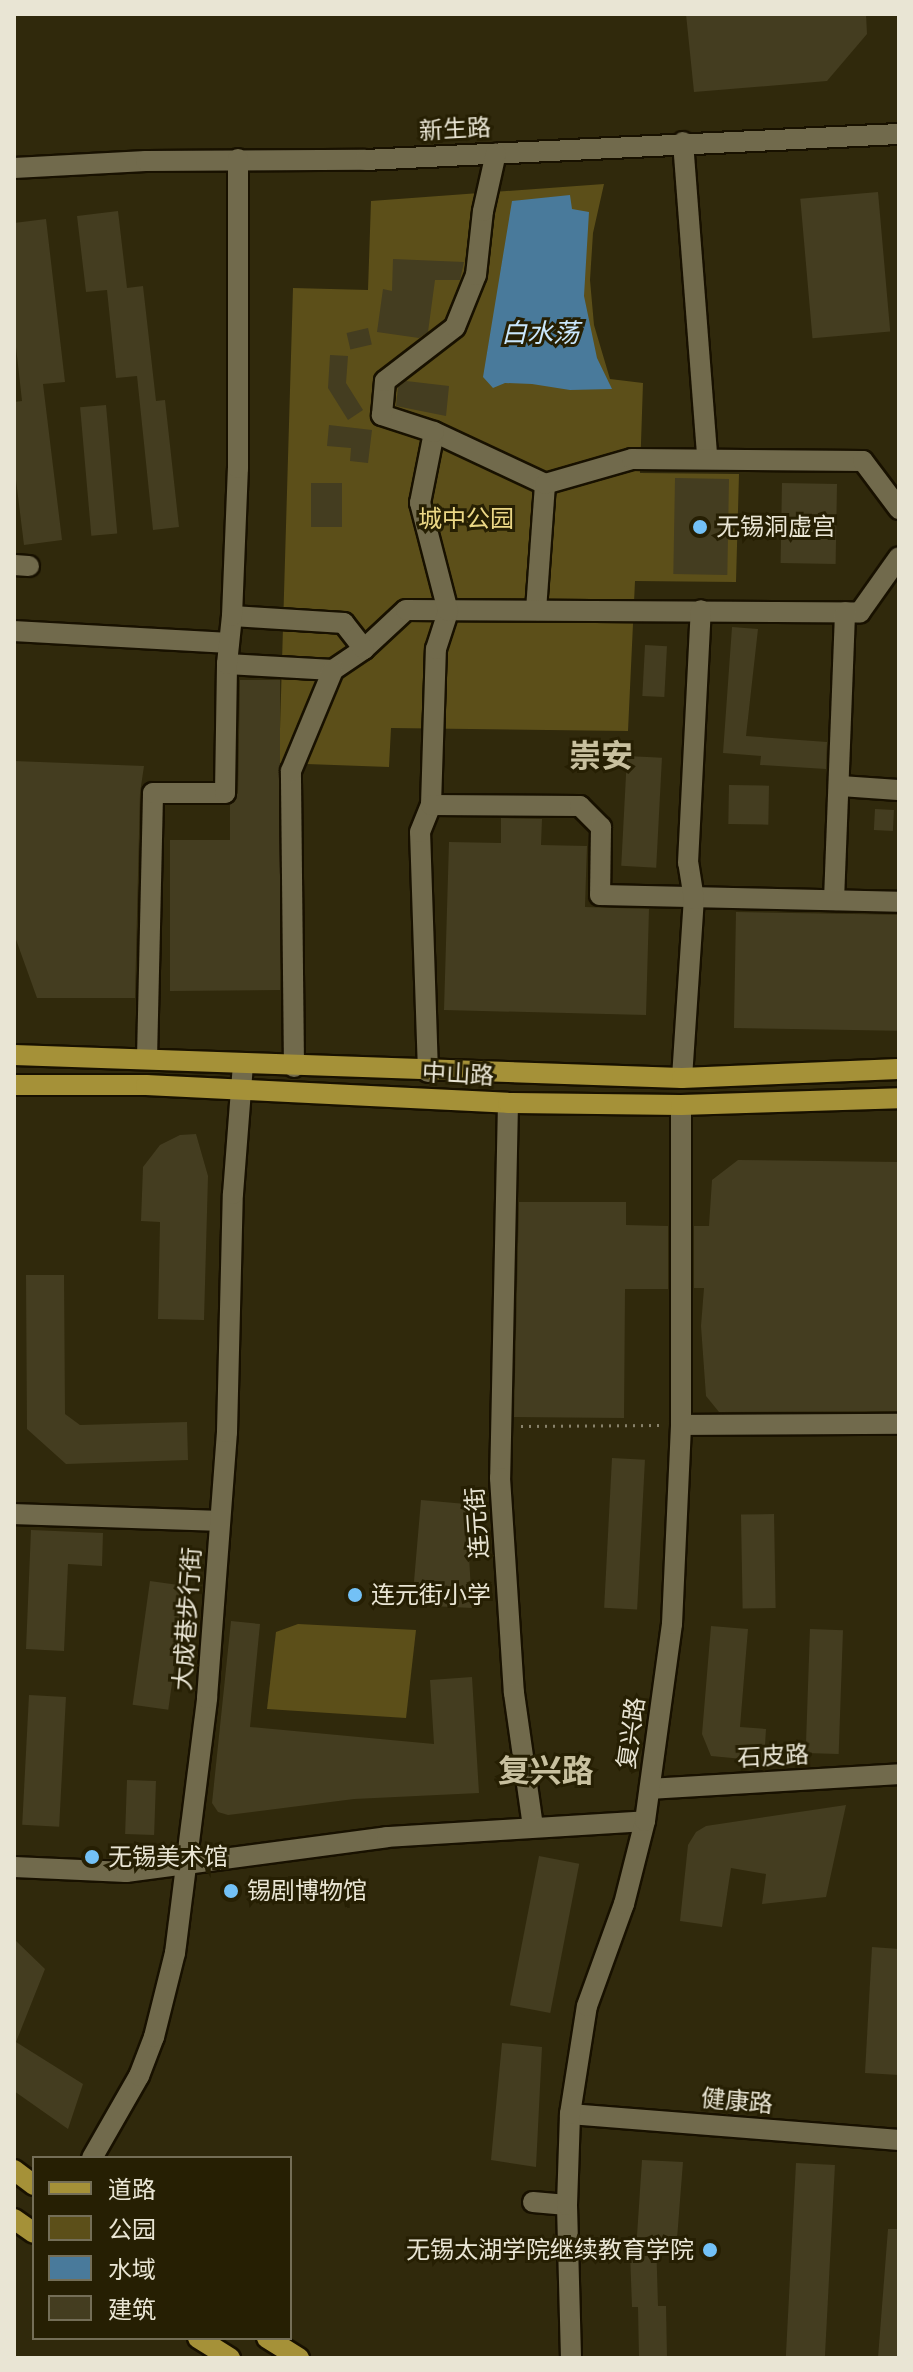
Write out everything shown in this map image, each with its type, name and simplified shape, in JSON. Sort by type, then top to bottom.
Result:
[{"type":"main road","name":"中山路","points":[[14,1055],[428,1072],[682,1078],[899,1069]]},
{"type":"main road","name":"中山路","points":[[14,1085],[243,1090],[508,1103],[681,1105],[767,1099],[899,1098]]},
{"type":"main road","points":[[14,2170],[32,2184]]},
{"type":"main road","points":[[14,2219],[32,2232]]},
{"type":"main road","points":[[201,2340],[230,2358]]},
{"type":"main road","points":[[270,2340],[299,2358]]},
{"type":"street","name":"新生路","points":[[14,168],[238,159],[365,160],[683,142],[899,134]]},
{"type":"street","points":[[683,142],[707,457]]},
{"type":"street","points":[[496,153],[483,211],[476,275],[455,327],[385,381],[382,415],[434,432],[545,484],[632,459],[707,457],[863,461],[899,509]]},
{"type":"street","points":[[147,1059],[153,793],[225,793],[228,653],[238,468],[238,159]]},
{"type":"street","points":[[428,1072],[420,832],[431,805],[436,649],[448,611],[420,503],[434,432]]},
{"type":"street","points":[[536,610],[545,484]]},
{"type":"street","points":[[294,1067],[291,771],[333,670],[364,649],[406,610],[860,612],[899,557]]},
{"type":"street","points":[[682,1078],[694,899],[688,863],[701,610]]},
{"type":"street","points":[[834,900],[845,612]]},
{"type":"street","points":[[232,616],[344,623],[364,649]]},
{"type":"street","points":[[14,631],[228,653],[333,670]]},
{"type":"street","points":[[840,786],[899,790]]},
{"type":"street","points":[[431,805],[580,806],[601,827],[600,895],[899,902]]},
{"type":"street","name":"大成巷步行街","points":[[93,2156],[139,2076],[154,2037],[175,1953],[207,1698],[227,1432],[233,1194],[243,1064]]},
{"type":"street","name":"连元街","points":[[508,1103],[500,1478],[514,1693],[533,1826]]},
{"type":"street","name":"复兴路","points":[[571,2358],[567,2205],[570,2114],[587,2006],[624,1904],[645,1821],[672,1624],[681,1425],[681,1105]]},
{"type":"street","points":[[681,1425],[899,1424]]},
{"type":"street","points":[[14,1514],[220,1521]]},
{"type":"street","name":"石皮路","points":[[650,1789],[899,1774]]},
{"type":"street","points":[[14,1867],[126,1872],[387,1837],[645,1821]]},
{"type":"street","name":"健康路","points":[[570,2114],[899,2140]]},
{"type":"street","points":[[533,2202],[567,2205]]},
{"type":"path","points":[[500,1426],[681,1425]]},
{"type":"green space","name":"城中公园","points":[[604,184],[593,233],[590,280],[594,325],[610,379],[643,383],[640,473],[739,474],[736,582],[635,581],[628,731],[391,728],[389,767],[279,763],[293,288],[368,290],[371,201]]},
{"type":"green space","points":[[298,1624],[416,1630],[406,1718],[267,1709],[276,1632]]},
{"type":"water","name":"白水荡","points":[[570,195],[572,209],[589,212],[584,296],[597,358],[612,389],[570,390],[505,383],[493,388],[483,377],[512,201]]},
{"type":"building","points":[[686,14],[866,14],[867,34],[827,81],[694,92]]},
{"type":"building","points":[[878,192],[890,331],[812,338],[800,199]]},
{"type":"building","points":[[118,211],[127,288],[143,286],[156,401],[165,400],[179,527],[153,530],[137,376],[116,378],[107,290],[86,292],[77,216]]},
{"type":"building","points":[[46,219],[65,382],[43,384],[62,540],[24,545],[14,464],[14,402],[22,401],[14,329],[14,223]]},
{"type":"building","points":[[393,259],[464,262],[460,280],[435,280],[428,332],[419,338],[377,332],[383,289],[392,291]]},
{"type":"building","points":[[368,328],[372,345],[350,350],[347,333]]},
{"type":"building","points":[[330,355],[348,356],[346,383],[363,410],[348,420],[328,388]]},
{"type":"building","points":[[406,381],[449,386],[446,416],[396,406],[398,387]]},
{"type":"building","points":[[106,405],[117,534],[91,536],[80,407]]},
{"type":"building","points":[[329,425],[372,430],[368,463],[350,461],[351,448],[327,446]]},
{"type":"building","name":"无锡洞虚宫","points":[[675,478],[729,479],[727,575],[673,574]]},
{"type":"building","points":[[311,483],[342,483],[342,527],[311,527]]},
{"type":"building","points":[[782,483],[837,484],[836,564],[781,563]]},
{"type":"building","points":[[732,627],[758,629],[746,736],[827,742],[826,769],[760,765],[761,756],[723,753]]},
{"type":"building","points":[[645,645],[667,646],[664,697],[642,696]]},
{"type":"building","points":[[240,680],[280,680],[280,990],[170,991],[170,840],[230,840],[230,805],[238,793]]},
{"type":"building","points":[[627,756],[662,758],[656,868],[621,866]]},
{"type":"building","points":[[14,761],[144,766],[140,793],[135,998],[37,998],[14,934]]},
{"type":"building","points":[[729,785],[769,786],[768,825],[728,824]]},
{"type":"building","points":[[875,809],[894,810],[893,831],[874,830]]},
{"type":"building","points":[[501,818],[542,819],[541,845],[587,846],[585,907],[649,909],[646,1015],[444,1010],[449,842],[501,843]]},
{"type":"building","points":[[736,912],[899,915],[897,1031],[734,1028]]},
{"type":"building","points":[[196,1134],[208,1176],[204,1320],[158,1319],[160,1222],[141,1221],[143,1167],[160,1145],[180,1135]]},
{"type":"building","points":[[738,1160],[899,1162],[899,1411],[719,1412],[706,1396],[701,1326],[704,1288],[694,1288],[694,1226],[709,1226],[712,1180]]},
{"type":"building","points":[[519,1202],[626,1202],[626,1225],[668,1226],[668,1289],[625,1289],[624,1418],[514,1417]]},
{"type":"building","points":[[26,1275],[64,1275],[65,1414],[80,1425],[187,1422],[188,1460],[66,1464],[27,1429]]},
{"type":"building","points":[[612,1458],[645,1460],[637,1610],[604,1608]]},
{"type":"building","points":[[421,1500],[466,1504],[472,1608],[412,1605]]},
{"type":"building","points":[[774,1514],[776,1608],[743,1609],[741,1515]]},
{"type":"building","points":[[31,1530],[103,1533],[102,1566],[68,1564],[64,1651],[26,1649]]},
{"type":"building","points":[[150,1581],[186,1586],[168,1710],[133,1705]]},
{"type":"building","points":[[231,1621],[260,1624],[250,1727],[434,1744],[430,1680],[472,1677],[479,1793],[354,1799],[228,1815],[218,1812],[212,1803]]},
{"type":"building","points":[[711,1626],[748,1629],[740,1727],[766,1729],[764,1761],[711,1756],[702,1734]]},
{"type":"building","points":[[810,1629],[843,1630],[839,1754],[806,1753]]},
{"type":"building","points":[[29,1695],[66,1697],[59,1827],[22,1825]]},
{"type":"building","points":[[127,1780],[156,1781],[154,1835],[125,1834]]},
{"type":"building","points":[[846,1805],[826,1897],[762,1904],[766,1874],[731,1868],[722,1927],[680,1921],[688,1845],[696,1832],[706,1826]]},
{"type":"building","points":[[539,1856],[579,1864],[550,2013],[510,2005]]},
{"type":"building","points":[[14,1939],[45,1969],[16,2042],[83,2084],[68,2129],[14,2091]]},
{"type":"building","points":[[872,1947],[899,1949],[899,2075],[865,2073]]},
{"type":"building","points":[[502,2043],[542,2047],[536,2167],[491,2160]]},
{"type":"building","points":[[642,2160],[683,2162],[677,2239],[656,2238],[658,2306],[666,2306],[667,2358],[639,2358],[638,2307],[632,2307],[630,2252],[636,2251]]},
{"type":"building","points":[[796,2163],[835,2165],[825,2358],[786,2358]]},
{"type":"building","points":[[888,2229],[899,2229],[899,2358],[878,2358]]},
{"type":"place","name":"无锡洞虚宫","points":[[700,527]]},
{"type":"place","name":"连元街小学","points":[[355,1595]]},
{"type":"place","name":"无锡美术馆","points":[[92,1857]]},
{"type":"place","name":"锡剧博物馆","points":[[231,1891]]},
{"type":"place","name":"无锡太湖学院继续教育学院","points":[[710,2250]]},
{"type":"district","name":"崇安","points":[[601,756]]},
{"type":"district","name":"复兴路","points":[[546,1771]]}]
